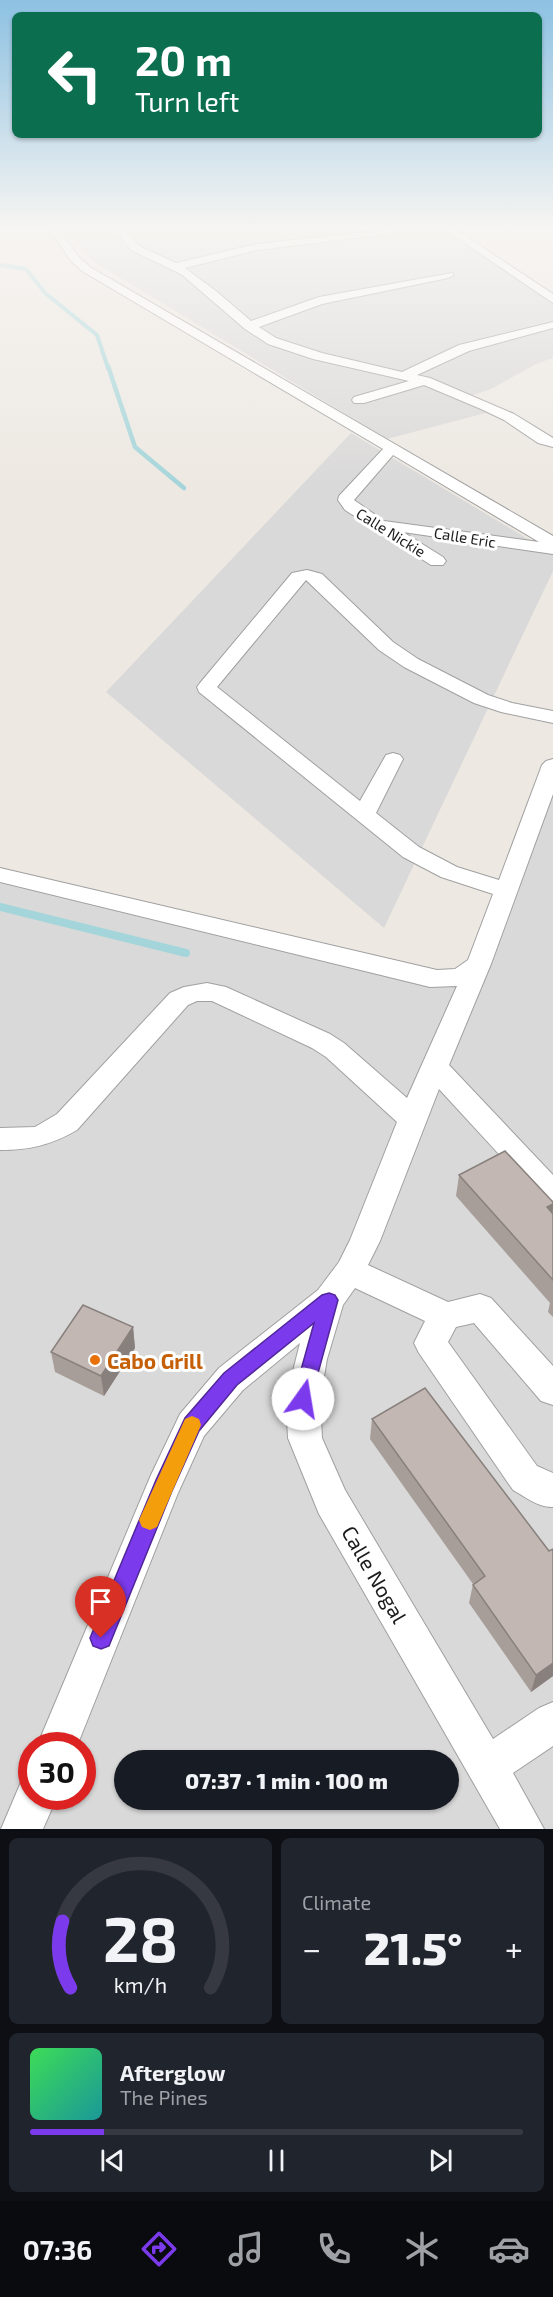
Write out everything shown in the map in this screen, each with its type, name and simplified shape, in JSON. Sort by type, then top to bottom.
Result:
[{"type":"street","points":[[164,314],[553,543]]},
{"type":"street","points":[[242,314],[272,341],[299,351],[410,373],[498,400],[530,416],[553,432]]},
{"type":"street","points":[[255,324],[282,314]]},
{"type":"street","points":[[410,373],[464,348],[551,325]]},
{"type":"street","points":[[359,400],[432,379],[509,417],[543,440],[553,443]]},
{"type":"street","name":"Calle Nickie","points":[[391,449],[347,496],[346,500],[351,507],[437,561]]},
{"type":"street","name":"Calle Eric","points":[[377,524],[553,549]]},
{"type":"street","points":[[505,890],[428,863],[364,815],[207,689],[300,576],[308,575],[316,578],[386,646],[411,663],[481,699],[508,708],[553,717]]},
{"type":"street","points":[[364,815],[393,759]]},
{"type":"street","points":[[63,1732],[163,1487],[192,1425],[231,1379],[329,1300],[350,1271],[365,1242],[412,1119],[479,964],[553,765]]},
{"type":"street","points":[[0,875],[430,978],[450,979],[470,974],[479,964]]},
{"type":"street","points":[[0,1139],[44,1137],[66,1122],[179,999],[189,993],[203,991],[217,993],[321,1041],[347,1060],[412,1119]]},
{"type":"street","points":[[435,1068],[553,1194]]},
{"type":"street","points":[[350,1271],[446,1316],[480,1308],[553,1390]]},
{"type":"street","name":"Calle Nogal","points":[[329,1300],[303,1399],[305,1438],[332,1502],[523,1829]]},
{"type":"street","points":[[446,1316],[430,1343],[525,1478],[549,1491],[553,1490]]},
{"type":"street","points":[[487,1767],[553,1722]]},
{"type":"street","points":[[22,1829],[30,1810]]},
{"type":"shaded area","points":[[181,314],[553,314],[553,358],[538,363],[491,389],[465,398],[493,411],[387,439]]},
{"type":"shaded area","points":[[351,433],[553,554],[553,571],[384,928],[106,692]]},
{"type":"shaded area","points":[[553,765],[553,1829],[0,1829],[0,875],[463,976]]},
{"type":"building","points":[[505,1151],[553,1202],[547,1207],[553,1214],[553,1280],[459,1175]]},
{"type":"building","points":[[83,1305],[133,1327],[101,1376],[51,1352]]},
{"type":"building","points":[[425,1388],[549,1551],[553,1549],[553,1663],[536,1675],[473,1585],[485,1576],[372,1419]]},
{"type":"waterway","points":[[71,314],[97,335],[108,368]]},
{"type":"waterway","points":[[108,366],[135,447],[184,488]]},
{"type":"waterway","points":[[0,907],[186,953]]},
{"type":"slow traffic","points":[[150,1520],[192,1425]]},
{"type":"place","name":"Cabo Grill","points":[[95,1360]]},
{"type":"route","points":[[101,1638],[163,1487],[192,1425],[231,1379],[291,1333],[329,1300],[311,1359],[303,1399]]}]
